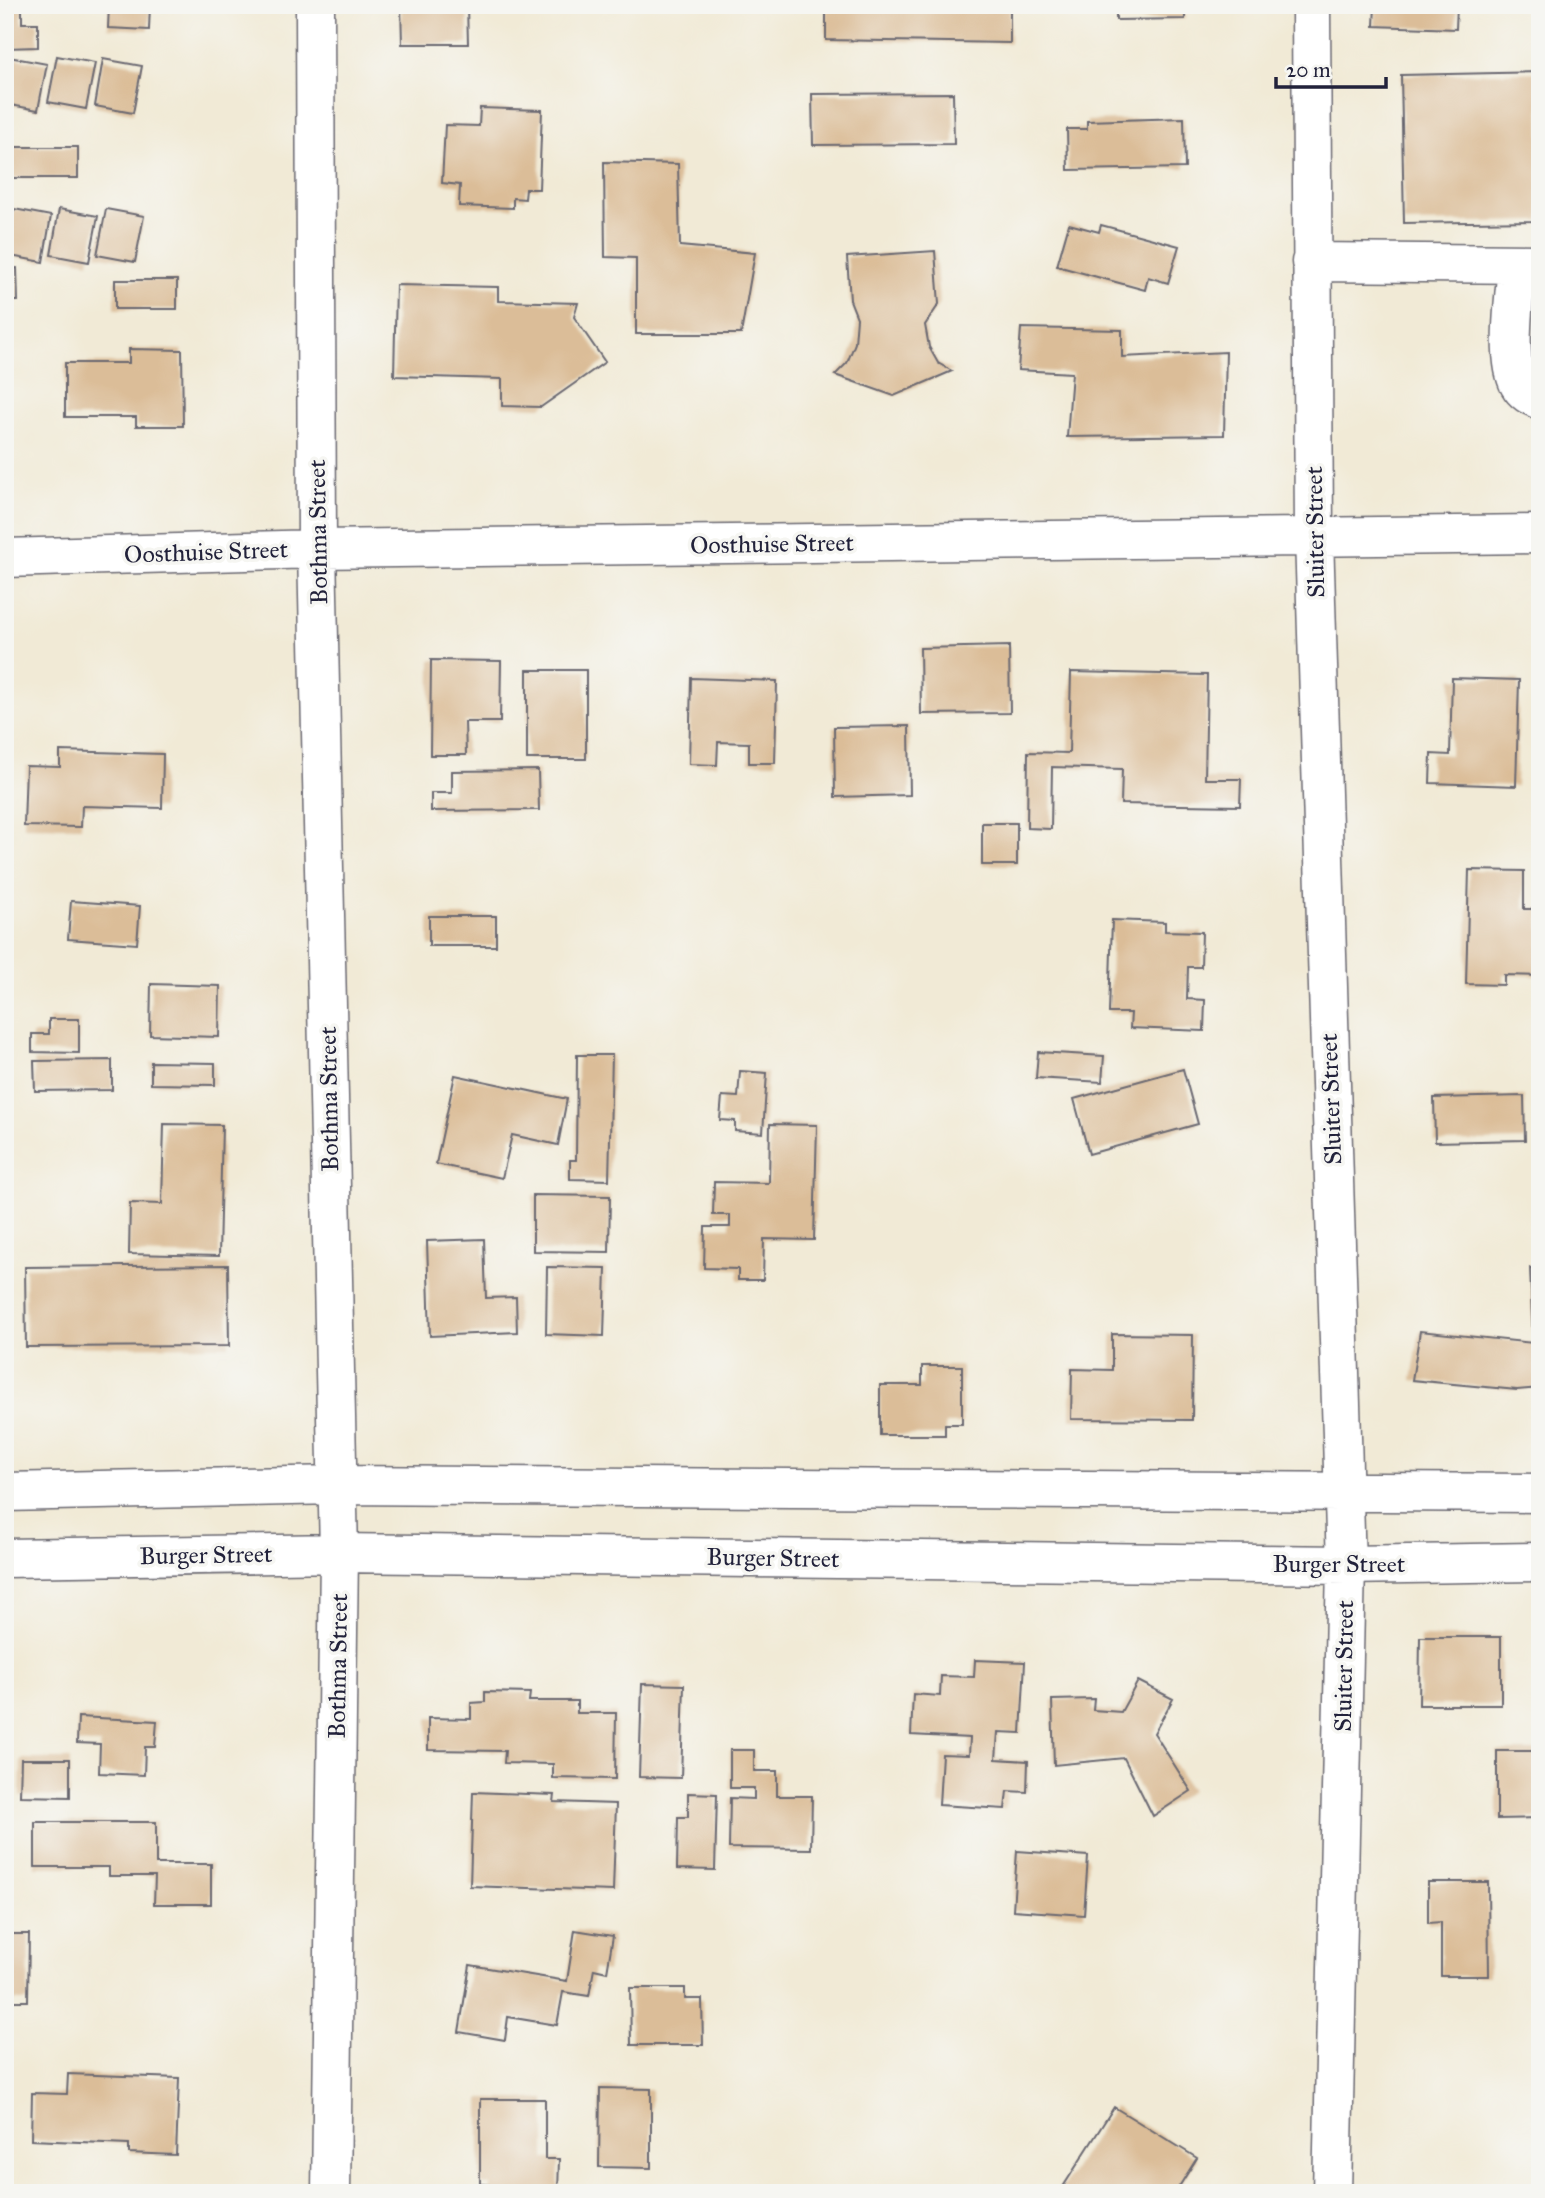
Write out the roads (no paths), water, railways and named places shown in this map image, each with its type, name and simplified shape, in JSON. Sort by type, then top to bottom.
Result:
[{"type":"street","name":"Bothma Street","points":[[315,5],[317,549],[339,1553],[331,2193]]},
{"type":"street","name":"Sluiter Street","points":[[1311,5],[1314,537],[1346,1565],[1332,2193]]},
{"type":"street","points":[[1311,262],[1528,264],[1512,355],[1519,384],[1527,394],[1540,400]]},
{"type":"street","name":"Oosthuise Street","points":[[5,558],[317,549],[1540,534]]},
{"type":"street","points":[[5,1492],[337,1485],[1540,1493]]},
{"type":"street","name":"Burger Street","points":[[5,1558],[339,1553],[1346,1565],[1540,1562]]}]
